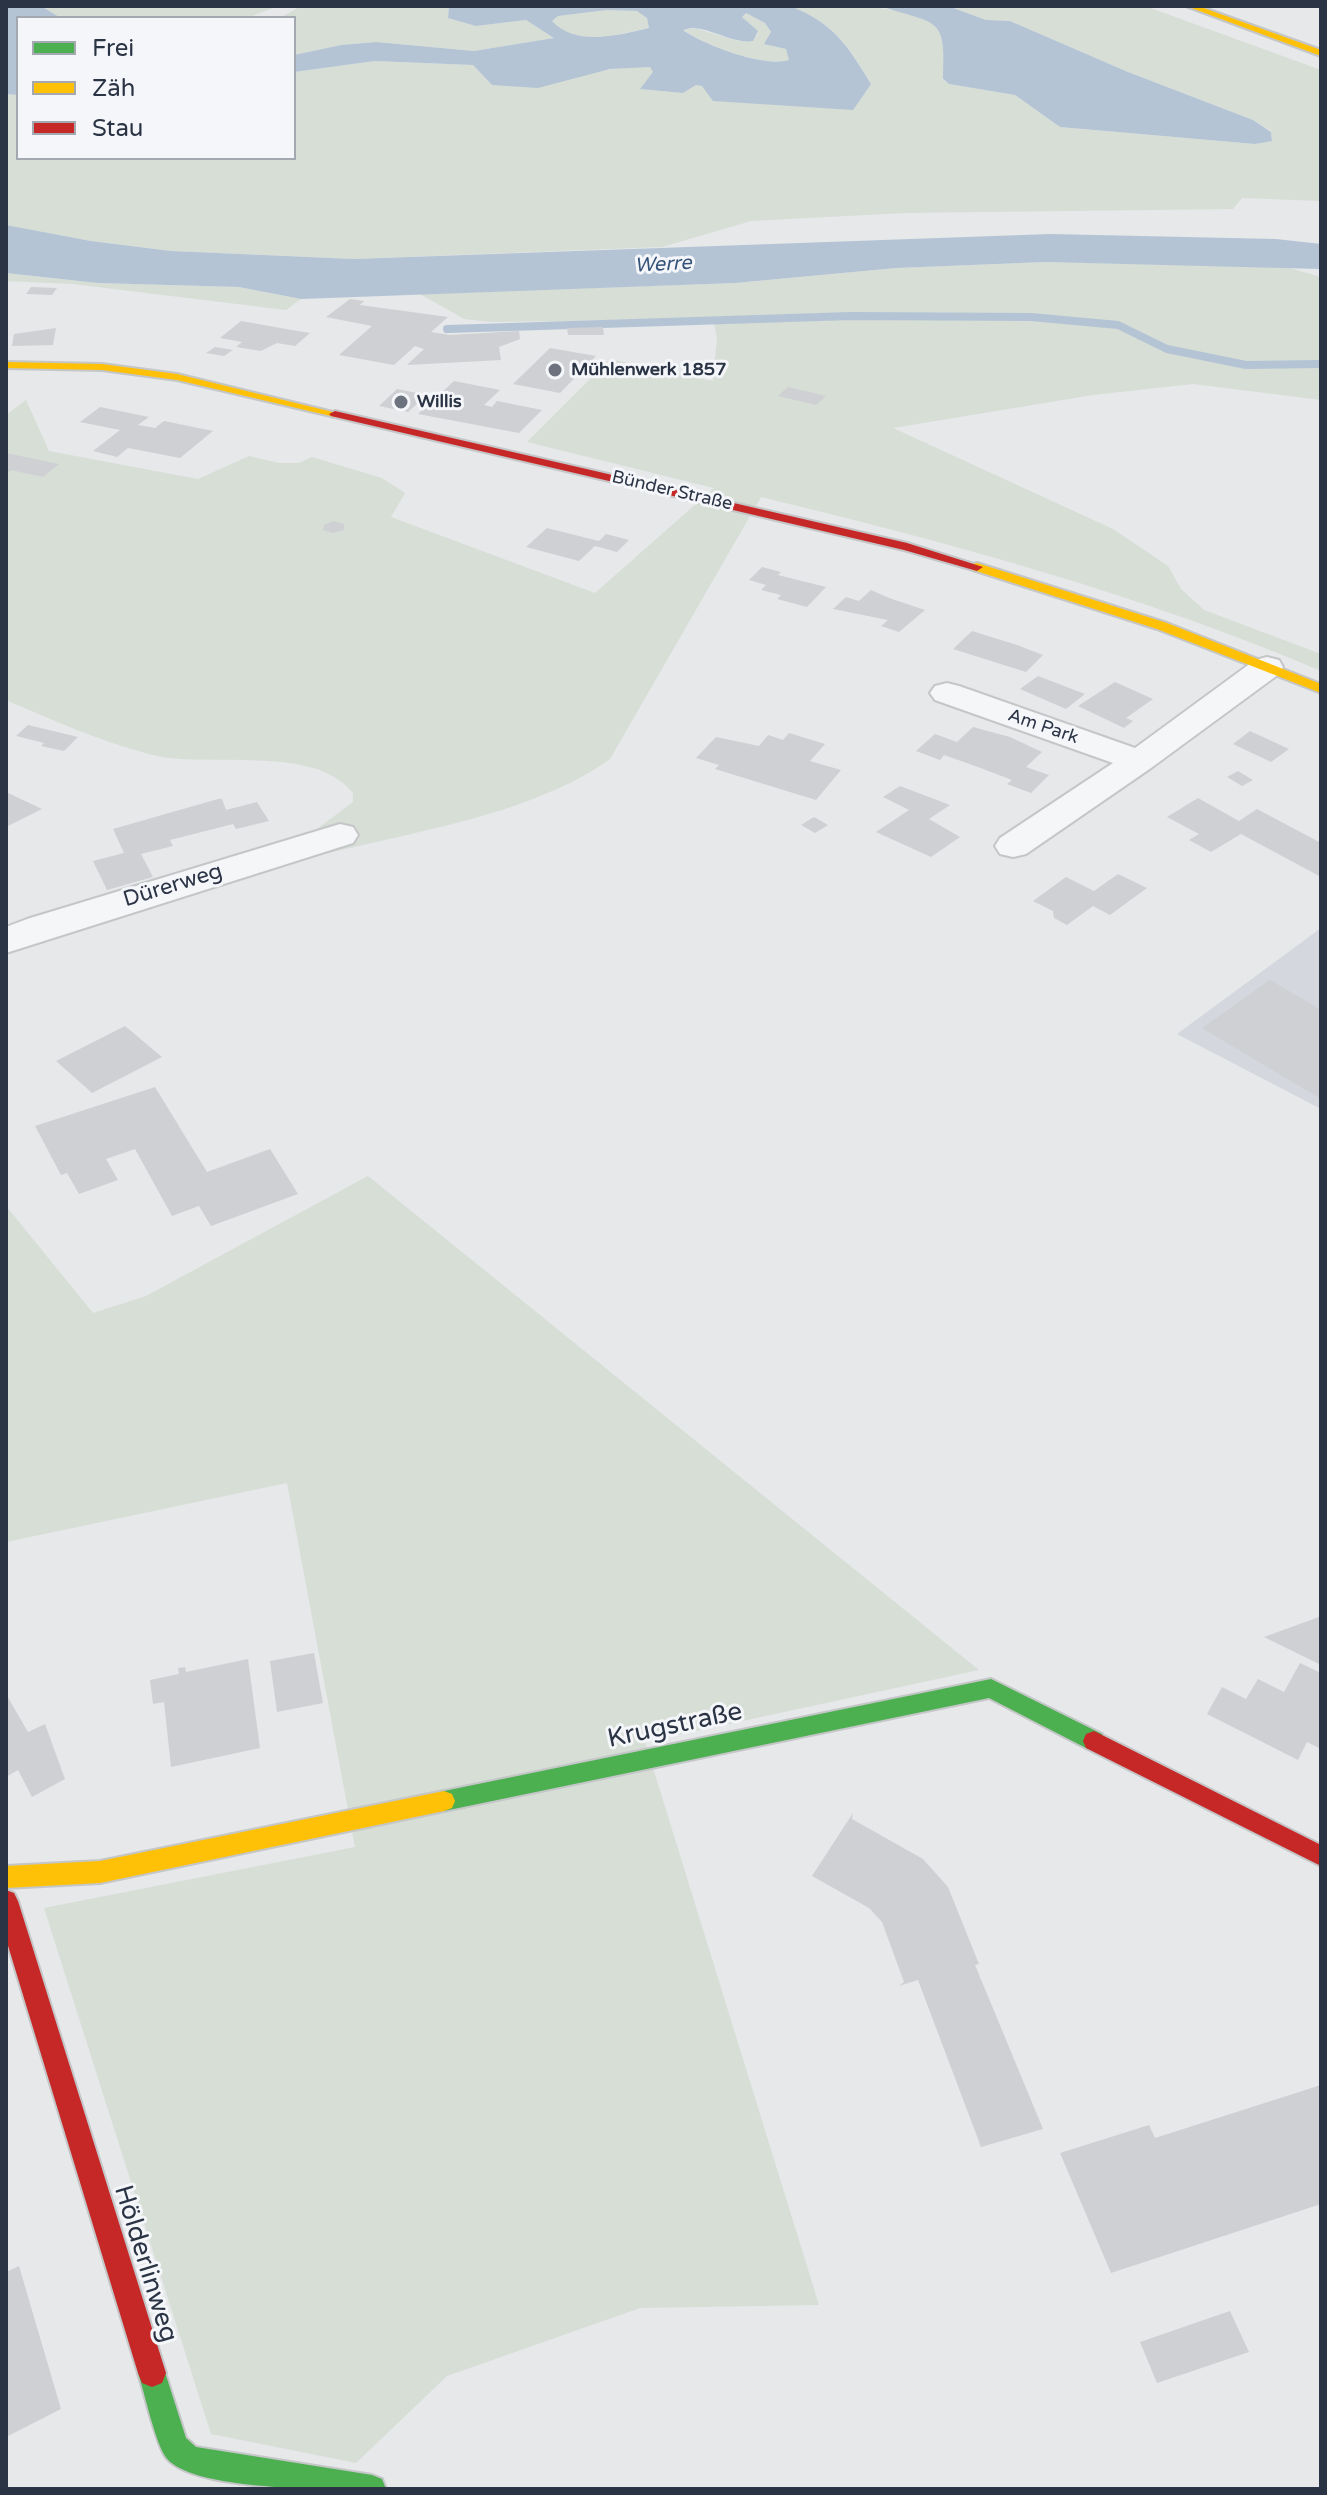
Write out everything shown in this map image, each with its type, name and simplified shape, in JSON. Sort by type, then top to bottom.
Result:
[{"type":"main road","points":[[1190,6],[1321,53]]},
{"type":"main road","points":[[1225,6],[1321,40]]},
{"type":"main road","name":"Bünder Straße","points":[[6,365],[102,367],[177,377],[766,512],[1055,589],[1321,689]]},
{"type":"main road","name":"Krugstraße","points":[[6,1877],[100,1872],[991,1688],[1321,1856]]},
{"type":"main road","name":"Hölderlinweg","points":[[6,1901],[175,2447],[190,2460],[372,2489]]},
{"type":"street","points":[[1013,846],[1139,761],[1267,667]]},
{"type":"street","name":"Am Park","points":[[947,693],[1139,761]]},
{"type":"street","name":"Dürerweg","points":[[6,941],[40,927],[340,835]]},
{"type":"shaded area","points":[[41,6],[278,6],[252,16],[58,16]]},
{"type":"shaded area","points":[[301,6],[449,6],[448,18],[477,26],[526,20],[555,38],[474,51],[376,42],[341,45],[296,55],[296,16],[284,16]]},
{"type":"shaded area","points":[[790,6],[849,6],[919,16],[935,24],[944,36],[943,80],[949,84],[1015,95],[1060,127],[1255,144],[1272,140],[1271,131],[1253,120],[1128,72],[1010,21],[986,20],[948,6],[1145,6],[1321,70],[1321,201],[1242,198],[1233,209],[904,213],[751,221],[662,247],[354,259],[171,251],[91,241],[6,225],[6,94],[16,95],[16,160],[296,160],[296,72],[375,61],[473,65],[492,85],[630,67],[650,67],[654,72],[640,89],[683,93],[696,85],[871,84],[838,37]]},
{"type":"shaded area","points":[[607,10],[638,11],[647,18],[649,28],[611,36],[585,37],[562,29],[552,21],[558,16]]},
{"type":"shaded area","points":[[746,13],[765,23],[771,32],[765,44],[786,49],[790,60],[766,61],[735,54],[704,42],[683,29],[698,29],[738,41],[758,35],[740,14]]},
{"type":"shaded area","points":[[1046,262],[1286,267],[1321,277],[1321,400],[1193,384],[1093,395],[893,428],[1113,529],[1168,566],[1181,589],[1204,610],[1321,654],[1321,671],[1184,618],[1044,572],[761,497],[610,759],[546,794],[473,818],[325,854],[309,835],[353,802],[353,793],[335,777],[286,762],[199,760],[149,754],[94,736],[6,700],[6,415],[26,400],[49,451],[198,479],[249,456],[279,463],[299,463],[312,457],[382,478],[405,493],[391,517],[595,593],[714,488],[527,442],[610,359],[713,381],[717,338],[713,319],[491,322],[464,319],[420,294],[735,283],[896,268]]},
{"type":"shaded area","points":[[6,273],[98,283],[239,287],[301,299],[286,310],[73,284],[6,281]]},
{"type":"shaded area","points":[[1321,928],[1321,1109],[1177,1034]]},
{"type":"shaded area","points":[[368,1176],[979,1670],[645,1742],[819,2305],[640,2308],[447,2376],[356,2463],[211,2434],[44,1908],[355,1847],[287,1483],[6,1542],[6,1206],[93,1313],[146,1296]]},
{"type":"water","points":[[6,6],[41,6],[58,16],[16,16],[16,95],[6,94]]},
{"type":"water","points":[[449,6],[790,6],[829,28],[855,58],[871,84],[853,110],[713,101],[702,86],[696,85],[683,93],[640,89],[653,72],[650,67],[610,69],[538,88],[492,85],[473,65],[375,61],[296,72],[296,55],[341,45],[376,42],[474,51],[554,38],[526,20],[476,26],[448,18]],"holes":[[[607,10],[637,11],[647,18],[649,28],[611,36],[573,34],[552,21],[558,16]],[[746,13],[765,23],[771,32],[764,44],[786,49],[789,60],[765,61],[735,54],[683,30],[700,29],[735,40],[753,41],[758,31],[742,17]]]},
{"type":"water","points":[[880,6],[948,6],[986,20],[1010,21],[1128,72],[1253,120],[1271,132],[1272,141],[1255,144],[1060,127],[1015,95],[949,84],[943,79],[943,43],[934,26],[915,16]]},
{"type":"water","name":"Werre","points":[[6,225],[91,241],[171,251],[354,259],[1050,234],[1276,239],[1321,244],[1321,269],[1046,262],[896,268],[735,283],[301,299],[239,287],[98,283],[6,273]]},
{"type":"building","points":[[31,287],[57,288],[52,295],[26,294]]},
{"type":"building","points":[[350,299],[364,301],[360,305],[448,317],[431,332],[450,335],[519,331],[520,339],[499,347],[501,360],[407,365],[424,349],[415,346],[394,365],[339,355],[372,326],[326,317]]},
{"type":"building","points":[[241,321],[310,333],[295,346],[277,343],[261,351],[236,347],[242,342],[220,338]]},
{"type":"building","points":[[603,327],[604,335],[568,335],[567,328]]},
{"type":"building","points":[[56,328],[53,345],[12,346],[14,334]]},
{"type":"building","points":[[215,347],[233,350],[224,356],[206,353]]},
{"type":"building","name":"Mühlenwerk 1857","points":[[550,348],[596,356],[560,393],[513,384]]},
{"type":"building","points":[[454,381],[500,390],[484,405],[492,407],[497,401],[542,410],[519,433],[418,414]]},
{"type":"building","points":[[788,387],[826,396],[816,405],[778,396]]},
{"type":"building","name":"Willis","points":[[397,389],[427,395],[408,412],[379,406]]},
{"type":"building","points":[[100,407],[149,417],[138,425],[155,428],[164,421],[213,431],[180,458],[128,448],[117,457],[93,451],[120,430],[80,422]]},
{"type":"building","points":[[6,453],[59,464],[43,477],[11,470],[6,474]]},
{"type":"building","points":[[334,521],[344,524],[344,530],[333,533],[323,530],[324,525]]},
{"type":"building","points":[[547,528],[599,541],[606,534],[629,540],[617,552],[595,546],[579,561],[526,547]]},
{"type":"building","points":[[762,567],[781,572],[778,575],[826,587],[807,607],[777,599],[781,595],[761,590],[766,585],[749,580]]},
{"type":"building","points":[[871,590],[925,610],[899,632],[881,626],[888,620],[833,609],[846,597],[859,601]]},
{"type":"building","points":[[972,631],[1043,655],[1026,672],[953,649]]},
{"type":"building","points":[[1038,676],[1085,694],[1066,709],[1020,689]]},
{"type":"building","points":[[1115,682],[1153,699],[1126,718],[1133,721],[1124,728],[1078,706]]},
{"type":"building","points":[[28,725],[78,737],[64,751],[41,746],[44,743],[16,736]]},
{"type":"building","points":[[973,727],[1010,737],[1042,752],[1026,767],[1049,775],[1031,793],[1007,784],[1012,780],[978,767],[944,755],[940,760],[916,751],[935,734],[957,742]]},
{"type":"building","points":[[1250,731],[1289,749],[1271,762],[1233,744]]},
{"type":"building","points":[[789,733],[825,744],[810,761],[841,770],[816,800],[715,769],[719,765],[696,758],[716,737],[759,746],[768,735],[783,740]]},
{"type":"building","points":[[1238,771],[1253,780],[1242,786],[1227,777]]},
{"type":"building","points":[[900,786],[950,805],[929,819],[960,837],[931,857],[876,832],[909,810],[883,797]]},
{"type":"building","points":[[6,792],[42,809],[6,827]]},
{"type":"building","points":[[1198,798],[1239,821],[1257,809],[1321,843],[1321,877],[1241,834],[1211,852],[1189,840],[1199,834],[1167,817]]},
{"type":"building","points":[[222,799],[226,810],[257,802],[269,821],[236,829],[233,824],[170,840],[173,846],[141,854],[153,877],[107,890],[93,861],[124,853],[113,829]]},
{"type":"building","points":[[814,817],[828,825],[815,833],[801,825]]},
{"type":"building","points":[[1118,874],[1147,888],[1110,915],[1093,906],[1067,925],[1054,918],[1053,911],[1033,901],[1066,877],[1094,891]]},
{"type":"building","points":[[1270,980],[1321,1010],[1321,1099],[1202,1028]]},
{"type":"building","points":[[125,1026],[162,1057],[92,1093],[56,1061]]},
{"type":"building","points":[[155,1087],[207,1172],[270,1149],[298,1194],[211,1226],[199,1206],[172,1216],[135,1149],[106,1159],[118,1180],[79,1194],[67,1173],[61,1175],[35,1126]]},
{"type":"building","points":[[1319,1617],[1321,1665],[1264,1637]]},
{"type":"building","points":[[314,1653],[323,1703],[277,1712],[270,1661]]},
{"type":"building","points":[[248,1659],[260,1748],[171,1767],[164,1702],[153,1704],[150,1680],[179,1674],[178,1668],[185,1667],[186,1672]]},
{"type":"building","points":[[1300,1663],[1321,1673],[1321,1749],[1307,1742],[1298,1760],[1207,1714],[1222,1687],[1246,1699],[1258,1679],[1284,1692]]},
{"type":"building","points":[[6,1694],[28,1732],[45,1724],[65,1779],[32,1797],[18,1770],[6,1777]]},
{"type":"building","points":[[853,1813],[852,1819],[923,1859],[948,1887],[979,1964],[975,1965],[1043,2129],[981,2147],[918,1980],[899,1986],[904,1982],[882,1922],[869,1908],[812,1876]]},
{"type":"building","points":[[1321,2085],[1321,2204],[1111,2273],[1060,2153],[1149,2125],[1155,2138]]},
{"type":"building","points":[[19,2266],[61,2409],[6,2437],[6,2272]]},
{"type":"building","points":[[1230,2311],[1249,2352],[1157,2383],[1140,2342]]},
{"type":"waterway","points":[[447,329],[851,316],[1031,317],[1118,325],[1167,349],[1246,365],[1321,364]]},
{"type":"traffic: fast","points":[[444,1801],[991,1688],[1094,1741]]},
{"type":"traffic: fast","points":[[152,2373],[175,2447],[190,2460],[372,2489]]},
{"type":"traffic: slow","points":[[1190,6],[1321,53]]},
{"type":"traffic: slow","points":[[6,365],[102,367],[177,377],[335,414]]},
{"type":"traffic: slow","points":[[977,567],[1162,626],[1321,689]]},
{"type":"traffic: slow","points":[[6,1877],[100,1872],[444,1801]]},
{"type":"traffic: jam","points":[[335,414],[907,547],[977,567]]},
{"type":"traffic: jam","points":[[1094,1741],[1321,1856]]},
{"type":"traffic: jam","points":[[6,1901],[152,2373]]},
{"type":"place","name":"Mühlenwerk 1857","points":[[555,370]]},
{"type":"place","name":"Willis","points":[[401,402]]}]
